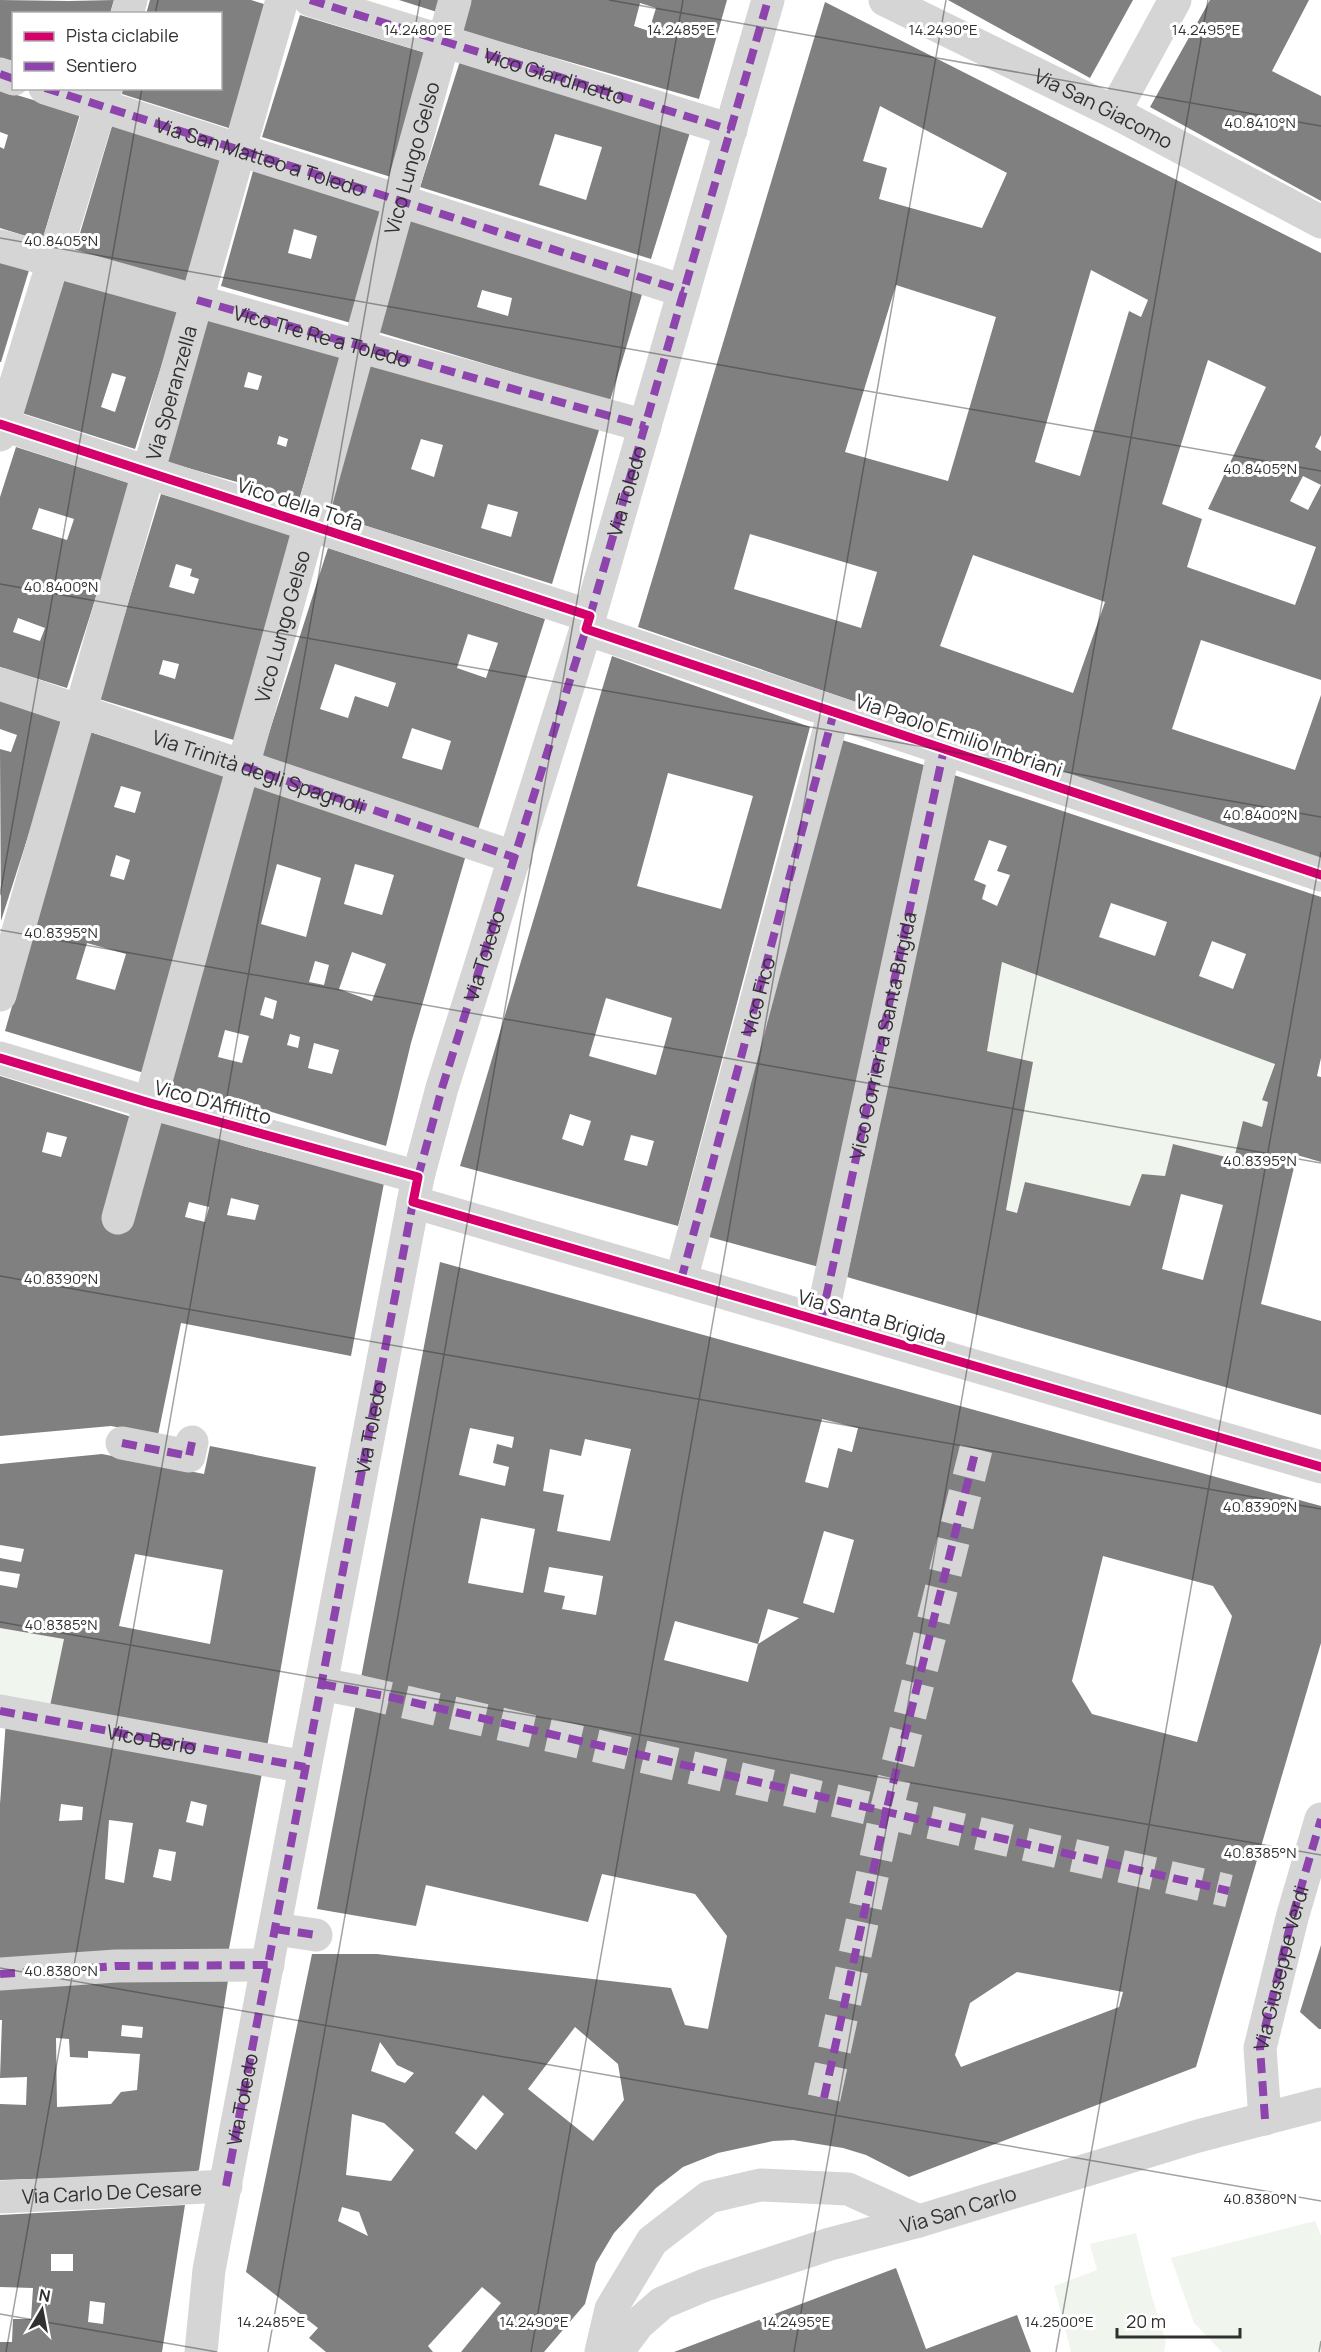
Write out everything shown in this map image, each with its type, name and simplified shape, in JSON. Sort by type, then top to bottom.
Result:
[{"type":"street","name":"Via Speranzella","points":[[0,995],[282,0]]},
{"type":"street","name":"Vico Giardinetto","points":[[310,0],[731,130]]},
{"type":"street","name":"Vico Lungo Gelso","points":[[118,1218],[454,0]]},
{"type":"street","name":"Via Toledo","points":[[201,2352],[209,2270],[416,1190],[442,1088],[588,623],[768,0]]},
{"type":"street","name":"Via San Giacomo","points":[[885,0],[1113,112],[1321,222]]},
{"type":"street","points":[[1113,112],[1175,0]]},
{"type":"street","name":"Via San Matteo a Toledo","points":[[58,90],[104,97],[240,150],[684,291]]},
{"type":"street","points":[[1,428],[104,97]]},
{"type":"street","name":"Vico Tre Re a Toledo","points":[[0,246],[645,426]]},
{"type":"street","name":"Vico della Tofa","points":[[1,428],[309,525],[588,623]]},
{"type":"street","name":"Via Paolo Emilio Imbriani","points":[[588,623],[834,712],[1321,875]]},
{"type":"street","name":"Via Trinità degli Spagnoli","points":[[0,684],[516,858]]},
{"type":"street","name":"Vico Fico","points":[[681,1280],[834,712]]},
{"type":"street","name":"Vico Corrieri a Santa Brigida","points":[[821,1321],[944,749]]},
{"type":"street","name":"Vico D'Afflitto","points":[[0,1058],[150,1103],[416,1190]]},
{"type":"street","name":"Via Santa Brigida","points":[[416,1190],[681,1280],[1321,1467]]},
{"type":"street","points":[[122,1443],[189,1456],[192,1442]]},
{"type":"street","points":[[321,1684],[357,1691]]},
{"type":"street","name":"Vico Berio","points":[[0,1711],[305,1767]]},
{"type":"street","name":"Via Giuseppe Verdi","points":[[1265,2119],[1260,2048],[1292,1918],[1321,1819]]},
{"type":"street","points":[[275,1929],[316,1935]]},
{"type":"street","points":[[0,1974],[116,1966],[268,1965]]},
{"type":"street","name":"Via San Carlo","points":[[617,2352],[638,2324],[662,2303],[705,2284],[830,2244],[919,2221],[1198,2136],[1321,2104]]},
{"type":"street","points":[[601,2352],[611,2310],[652,2241],[709,2197],[760,2185],[848,2189],[919,2221]]},
{"type":"street","name":"Via Carlo De Cesare","points":[[0,2197],[226,2186]]},
{"type":"shaded area","points":[[1002,962],[1275,1064],[1262,1099],[1268,1102],[1262,1127],[1234,1159],[1174,1144],[1165,1176],[1142,1174],[1130,1206],[1025,1182],[1017,1213],[1006,1210],[987,1051]]},
{"type":"shaded area","points":[[0,1628],[64,1639],[50,1706],[0,1697]]},
{"type":"shaded area","points":[[1315,2221],[1321,2236],[1321,2352],[1222,2352],[1194,2323],[1171,2258]]},
{"type":"shaded area","points":[[1136,2233],[1166,2342],[1164,2352],[1071,2352],[1054,2286],[1097,2270],[1090,2244]]},
{"type":"building","points":[[0,0],[114,0],[111,12],[12,12],[12,61],[0,58]]},
{"type":"building","points":[[150,0],[251,0],[274,7],[235,130],[122,94],[123,90],[222,90],[222,12],[147,12]]},
{"type":"building","points":[[399,0],[441,0],[437,12]]},
{"type":"building","points":[[470,0],[727,0],[699,99],[462,31]],"holes":[[[640,3],[656,8],[649,31],[634,26]]]},
{"type":"building","points":[[948,0],[1133,0],[1090,78]]},
{"type":"building","points":[[1210,0],[1309,0],[1272,71],[1321,96],[1321,201],[1150,107]]},
{"type":"building","points":[[825,2],[1321,253],[1321,435],[1315,447],[1321,451],[1321,485],[1321,680],[1201,640],[1172,729],[1295,770],[1321,695],[1321,862],[638,627]],"holes":[[[880,106],[1007,173],[982,228],[879,199],[887,168],[863,161]],[[1091,270],[1148,300],[1141,317],[1129,311],[1080,476],[1035,462]],[[896,285],[996,317],[948,481],[845,452]],[[1208,360],[1266,387],[1208,509],[1316,547],[1295,605],[1187,567],[1202,519],[1162,504]],[[1303,476],[1321,485],[1308,510],[1290,501]],[[750,534],[877,572],[861,628],[734,589]],[[973,555],[1105,602],[1073,693],[940,646]]]},
{"type":"building","points":[[300,15],[429,54],[391,177],[262,137]]},
{"type":"building","points":[[461,58],[691,129],[651,259],[420,187]],"holes":[[[555,134],[602,147],[586,200],[539,185]]]},
{"type":"building","points":[[0,90],[80,114],[42,241],[0,228],[0,147],[4,149],[8,135],[0,132]]},
{"type":"building","points":[[112,126],[225,160],[188,283],[75,250]]},
{"type":"building","points":[[253,171],[383,209],[351,323],[221,286]],"holes":[[[294,229],[317,236],[311,259],[288,253]]]},
{"type":"building","points":[[411,218],[644,288],[610,401],[378,332]],"holes":[[[482,290],[512,298],[508,316],[477,307]]]},
{"type":"building","points":[[0,257],[30,267],[1,362],[0,362]]},
{"type":"building","points":[[66,274],[180,308],[135,449],[22,413]],"holes":[[[112,373],[126,377],[115,412],[101,407]]]},
{"type":"building","points":[[209,315],[342,353],[299,500],[167,462]],"holes":[[[248,372],[262,376],[258,390],[244,387]],[[279,436],[288,439],[286,447],[277,444]]]},
{"type":"building","points":[[369,362],[600,427],[552,584],[328,514]],"holes":[[[421,439],[443,445],[434,477],[411,469]],[[488,504],[518,512],[511,537],[481,528]]]},
{"type":"building","points":[[16,447],[132,484],[67,688],[0,667],[0,497]],"holes":[[[39,508],[74,519],[67,540],[32,529]],[[18,618],[45,628],[40,641],[13,632]]]},
{"type":"building","points":[[161,494],[299,536],[237,741],[99,699]],"holes":[[[176,564],[192,569],[190,576],[199,579],[194,594],[169,587]],[[163,660],[179,664],[175,679],[159,674]]]},
{"type":"building","points":[[328,548],[545,619],[478,830],[261,758]],"holes":[[[468,634],[498,643],[486,678],[457,668]],[[335,664],[396,683],[388,707],[355,696],[348,718],[320,709]],[[412,728],[451,741],[442,770],[402,758]]]},
{"type":"building","points":[[612,656],[810,727],[678,1226],[460,1166]],"holes":[[[668,773],[753,796],[721,909],[637,886]],[[606,998],[672,1018],[656,1075],[589,1056]],[[570,1114],[591,1121],[583,1146],[562,1139]],[[631,1135],[654,1141],[647,1166],[624,1160]]]},
{"type":"building","points":[[0,700],[65,721],[1,921],[0,749],[11,752],[17,735],[0,729]]},
{"type":"building","points":[[90,732],[230,777],[144,1073],[5,1031]],"holes":[[[121,786],[141,792],[135,813],[114,807]],[[116,855],[130,860],[124,880],[110,876]],[[87,943],[126,954],[115,990],[76,979]]]},
{"type":"building","points":[[842,740],[924,765],[819,1267],[709,1237]]},
{"type":"building","points":[[954,775],[1321,897],[1321,1058],[1317,1076],[1321,1077],[1321,1162],[1297,1155],[1261,1304],[1321,1321],[1321,1415],[847,1277]],"holes":[[[989,840],[1007,846],[997,871],[1010,875],[997,906],[982,899],[986,885],[974,880]],[[1111,903],[1167,922],[1155,956],[1099,937]],[[1212,941],[1246,954],[1233,989],[1199,976]],[[1002,962],[1275,1064],[1262,1100],[1268,1102],[1262,1127],[1243,1121],[1234,1159],[1173,1144],[1165,1176],[1142,1174],[1130,1206],[1025,1182],[1017,1213],[1006,1210],[1033,1062],[987,1051]],[[1181,1194],[1223,1205],[1203,1280],[1162,1269]]]},
{"type":"building","points":[[253,784],[466,855],[411,1043],[386,1146],[265,1110],[171,1086]],"holes":[[[277,864],[321,878],[306,937],[261,924]],[[355,864],[394,875],[382,915],[344,904]],[[352,952],[386,964],[372,1001],[339,989]],[[315,961],[329,965],[324,985],[309,982]],[[265,997],[277,1001],[273,1019],[260,1015]],[[225,1030],[249,1036],[242,1063],[218,1057]],[[290,1034],[300,1037],[298,1048],[287,1045]],[[314,1043],[339,1050],[332,1074],[308,1068]]]},
{"type":"building","points":[[0,1076],[135,1118],[161,1120],[243,1146],[384,1183],[351,1356],[181,1323],[158,1435],[111,1426],[0,1436]],"holes":[[[47,1132],[67,1137],[61,1157],[42,1152]],[[231,1198],[259,1205],[255,1220],[227,1215]],[[189,1202],[209,1207],[205,1222],[185,1217]]]},
{"type":"building","points":[[440,1262],[1321,1506],[1321,1643],[1196,2067],[909,2177],[866,2155],[843,2148],[793,2140],[773,2141],[718,2153],[683,2167],[656,2188],[614,2233],[596,2263],[585,2304],[544,2352],[461,2352],[501,2303],[482,2287],[428,2346],[433,2352],[326,2352],[309,2338],[318,2328],[246,2272],[312,1954],[377,1954],[671,1988],[685,2025],[708,2029],[727,1936],[695,1894],[602,1874],[588,1922],[426,1885],[416,1926],[317,1909]],"holes":[[[822,1419],[858,1428],[852,1452],[838,1448],[828,1488],[805,1482]],[[470,1428],[514,1437],[512,1448],[497,1444],[493,1463],[509,1467],[505,1486],[459,1475]],[[585,1439],[631,1449],[610,1541],[557,1531],[564,1495],[543,1491],[550,1449],[581,1456]],[[481,1518],[535,1529],[523,1593],[468,1583]],[[824,1531],[854,1540],[834,1613],[803,1603]],[[1103,1556],[1213,1586],[1232,1616],[1197,1742],[1092,1714],[1072,1681]],[[549,1567],[603,1576],[596,1615],[562,1609],[565,1596],[544,1592]],[[768,1609],[799,1618],[758,1644]],[[675,1621],[758,1644],[748,1682],[664,1660]],[[1017,1972],[1123,1992],[1119,2007],[961,2067],[955,2055],[970,2003]],[[575,2027],[618,2064],[624,2100],[593,2141],[528,2089]],[[380,2042],[397,2065],[414,2073],[405,2083],[371,2071]],[[483,2095],[504,2114],[476,2150],[455,2133]],[[352,2114],[384,2123],[414,2150],[391,2181],[346,2175]],[[342,2207],[359,2212],[368,2236],[338,2221]]]},
{"type":"building","points":[[210,1446],[316,1467],[267,1747],[50,1706],[64,1639],[0,1628],[0,1585],[17,1588],[20,1574],[0,1571],[0,1558],[21,1562],[24,1549],[0,1545],[0,1464],[102,1454],[204,1474]],"holes":[[[135,1554],[223,1570],[210,1644],[119,1626]]]},
{"type":"building","points":[[6,1720],[263,1768],[228,1954],[0,1963],[0,1804]],"holes":[[[191,1801],[207,1805],[203,1826],[186,1822]],[[61,1804],[83,1807],[82,1820],[59,1821]],[[109,1820],[133,1823],[124,1883],[105,1879]],[[159,1849],[176,1852],[171,1881],[153,1877]]]},
{"type":"building","points":[[1321,1945],[1321,2029],[1319,2029],[1300,2012]]},
{"type":"building","points":[[229,1974],[199,2170],[193,2174],[0,2180],[0,2104],[26,2105],[27,2077],[0,2078],[2,2020],[0,2020],[0,1984]],"holes":[[[122,2025],[143,2027],[142,2038],[121,2036]],[[56,2038],[69,2039],[70,2057],[88,2058],[88,2051],[140,2054],[137,2090],[121,2092],[111,2104],[57,2107]]]},
{"type":"building","points":[[185,2205],[162,2352],[0,2352],[0,2342],[12,2342],[13,2319],[31,2319],[33,2288],[0,2287],[0,2215]],"holes":[[[51,2254],[73,2254],[73,2271],[51,2271]],[[90,2301],[105,2303],[103,2324],[88,2322]]]},
{"type":"building","points":[[896,2268],[926,2349],[1017,2315],[1031,2352],[674,2352]]},
{"type":"tunnel","points":[[824,2098],[886,1812],[976,1449]]},
{"type":"tunnel","points":[[357,1691],[1229,1891]]},
{"type":"marked path","points":[[310,0],[731,130]]},
{"type":"marked path","points":[[590,616],[768,0]]},
{"type":"marked path","points":[[0,74],[12,78]]},
{"type":"marked path","points":[[51,90],[684,291]]},
{"type":"marked path","points":[[197,300],[645,426]]},
{"type":"marked path","points":[[418,1177],[442,1088],[586,629]]},
{"type":"marked path","points":[[681,1280],[834,712]]},
{"type":"marked path","points":[[821,1321],[944,749]]},
{"type":"marked path","points":[[243,766],[516,858]]},
{"type":"marked path","points":[[226,2186],[413,1202]]},
{"type":"marked path","points":[[122,1443],[189,1456],[192,1442]]},
{"type":"marked path","points":[[824,2098],[886,1812],[976,1449]]},
{"type":"marked path","points":[[321,1684],[390,1697],[1229,1891]]},
{"type":"marked path","points":[[0,1711],[305,1767]]},
{"type":"marked path","points":[[1265,2119],[1260,2048],[1292,1918],[1321,1819]]},
{"type":"marked path","points":[[275,1929],[316,1935]]},
{"type":"marked path","points":[[0,1974],[116,1966],[268,1965]]},
{"type":"cycle path","points":[[0,424],[590,616],[586,629],[1321,875]]},
{"type":"cycle path","points":[[0,1058],[150,1103],[418,1177],[413,1202],[1321,1467]]}]
